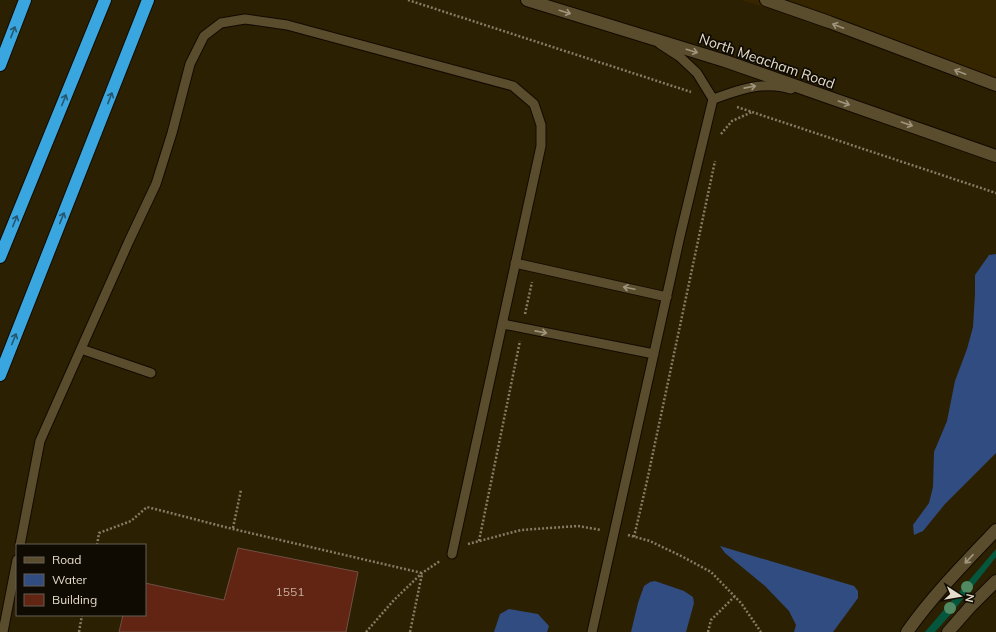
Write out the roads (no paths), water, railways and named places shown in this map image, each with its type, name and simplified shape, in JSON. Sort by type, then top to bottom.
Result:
[{"type":"highway","points":[[0,65],[26,0]]},
{"type":"highway","points":[[0,257],[105,0]]},
{"type":"highway","points":[[0,376],[148,0]]},
{"type":"main road","name":"North Meacham Road","points":[[528,0],[724,61],[996,156]]},
{"type":"main road","points":[[766,0],[829,22],[996,85]]},
{"type":"main road","points":[[907,632],[945,584],[996,530]]},
{"type":"main road","points":[[948,632],[970,606],[996,581]]},
{"type":"lane","points":[[20,544],[40,441],[156,184],[172,133],[190,64],[204,36],[221,23],[245,19],[287,25],[513,86],[534,104],[541,125],[541,146],[452,554]]},
{"type":"lane","points":[[592,632],[680,236],[713,99],[697,73],[680,57],[654,39]]},
{"type":"lane","points":[[713,99],[755,86],[776,86],[818,94]]},
{"type":"lane","points":[[515,263],[667,296]]},
{"type":"lane","points":[[502,324],[654,354]]},
{"type":"lane","points":[[81,349],[151,373]]},
{"type":"lane","points":[[3,632],[16,565]]},
{"type":"water","points":[[996,254],[996,453],[945,504],[923,531],[914,535],[913,525],[929,503],[933,487],[934,452],[947,421],[955,381],[967,349],[973,327],[975,275],[989,255]]},
{"type":"water","points":[[720,546],[854,586],[858,591],[858,598],[833,632],[794,632],[796,625],[789,611],[765,586],[725,553]]},
{"type":"water","points":[[655,581],[684,591],[693,597],[694,603],[686,632],[631,632],[644,586]]},
{"type":"water","points":[[509,609],[538,614],[549,626],[547,632],[494,632],[500,614]]}]
